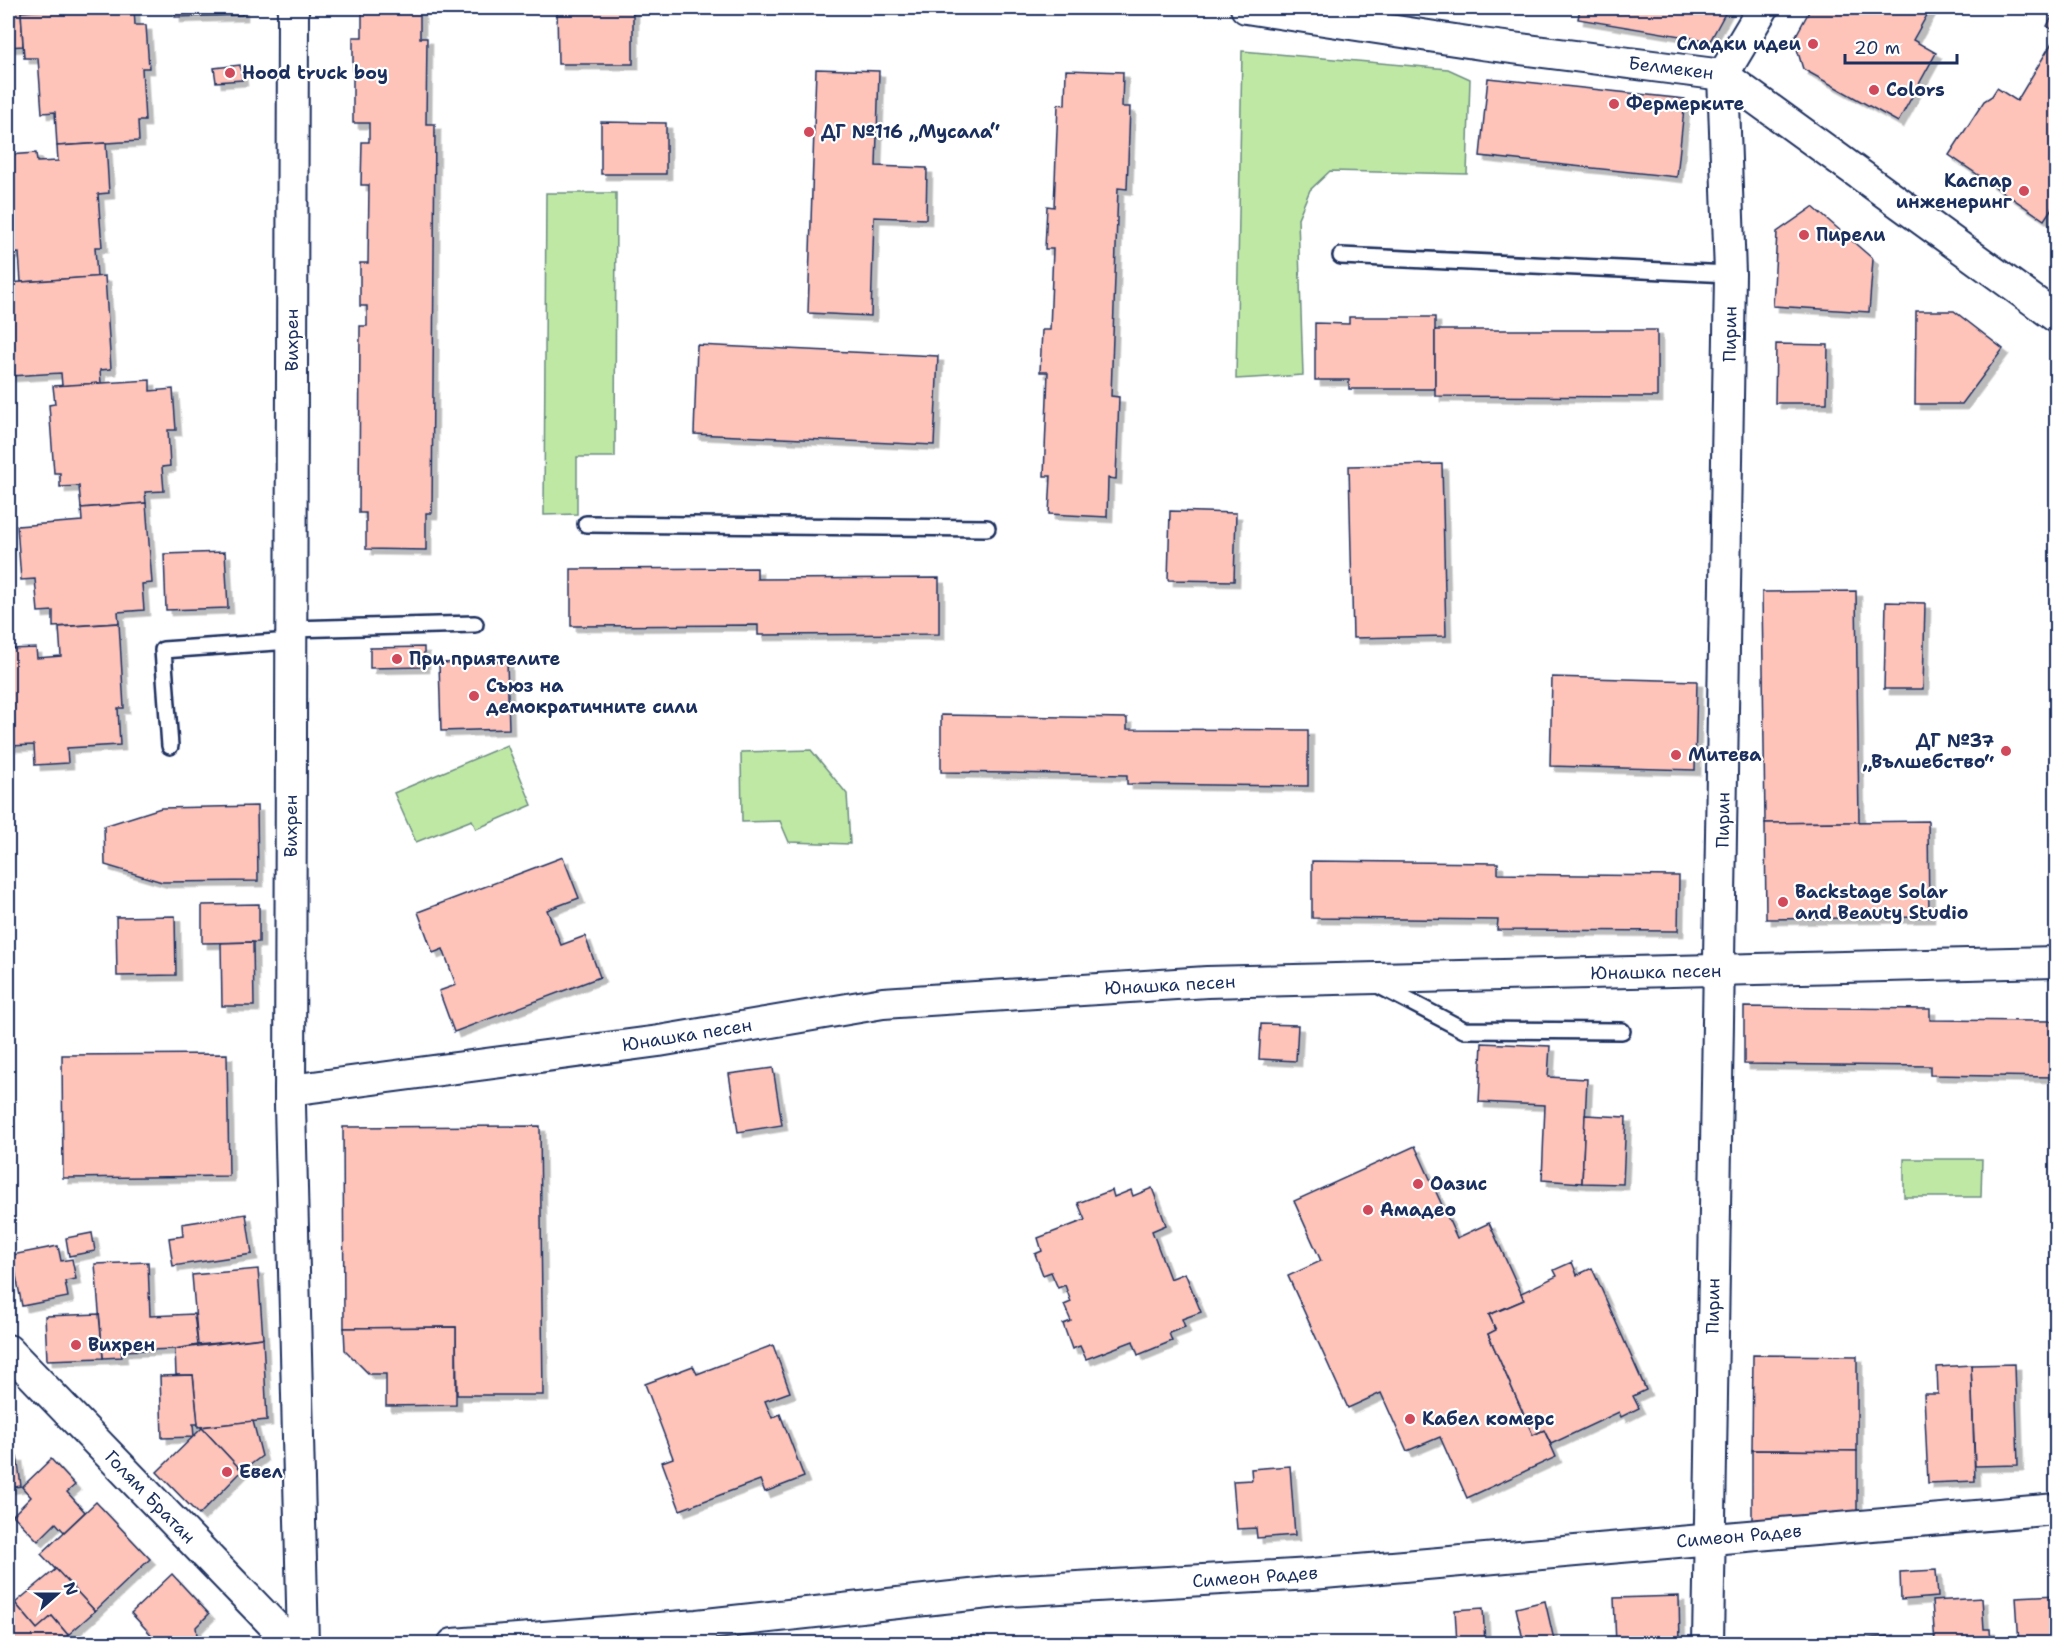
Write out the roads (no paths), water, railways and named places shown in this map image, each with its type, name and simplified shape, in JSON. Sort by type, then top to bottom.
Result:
[{"type":"street","name":"Вихрен","points":[[293,8],[290,1090],[303,1644]]},
{"type":"street","name":"Белмекен","points":[[1245,8],[1481,44],[1723,75],[2056,317]]},
{"type":"street","points":[[1723,75],[1763,8]]},
{"type":"street","name":"Пирин","points":[[1708,1644],[1731,274],[1723,75]]},
{"type":"street","name":"Юнашка песен","points":[[290,1090],[659,1041],[883,1004],[1207,982],[2056,962]]},
{"type":"street","name":"Голям Братан","points":[[8,1350],[292,1644]]},
{"type":"street","name":"Симеон Радев","points":[[453,1644],[697,1625],[1007,1591],[1312,1574],[2056,1509]]},
{"type":"lane","points":[[1341,256],[1731,274]]},
{"type":"lane","points":[[586,524],[987,528]]},
{"type":"lane","points":[[170,746],[163,650],[291,635],[475,624]]},
{"type":"lane","points":[[1365,978],[1464,1030],[1622,1031]]},
{"type":"place","name":"Сладки идеи","points":[[1813,44]]},
{"type":"place","name":"Hood truck boy","points":[[230,73]]},
{"type":"place","name":"Colors","points":[[1874,90]]},
{"type":"place","name":"Фермерките","points":[[1614,104]]},
{"type":"place","name":"ДГ №116 „Мусала“","points":[[809,132]]},
{"type":"place","name":"Каспар инженеринг","points":[[2024,191]]},
{"type":"place","name":"Пирели","points":[[1804,235]]},
{"type":"place","name":"При приятелите","points":[[397,659]]},
{"type":"place","name":"Съюз на демократичните сили","points":[[474,696]]},
{"type":"place","name":"ДГ №37 „Вълшебство“","points":[[2006,751]]},
{"type":"place","name":"Митева","points":[[1676,755]]},
{"type":"place","name":"Backstage Solar and Beauty Studio","points":[[1783,902]]},
{"type":"place","name":"Оазис","points":[[1418,1184]]},
{"type":"place","name":"Амадео","points":[[1368,1210]]},
{"type":"place","name":"Вихрен","points":[[76,1345]]},
{"type":"place","name":"Кабел комерс","points":[[1410,1419]]},
{"type":"place","name":"Евел","points":[[227,1472]]}]
